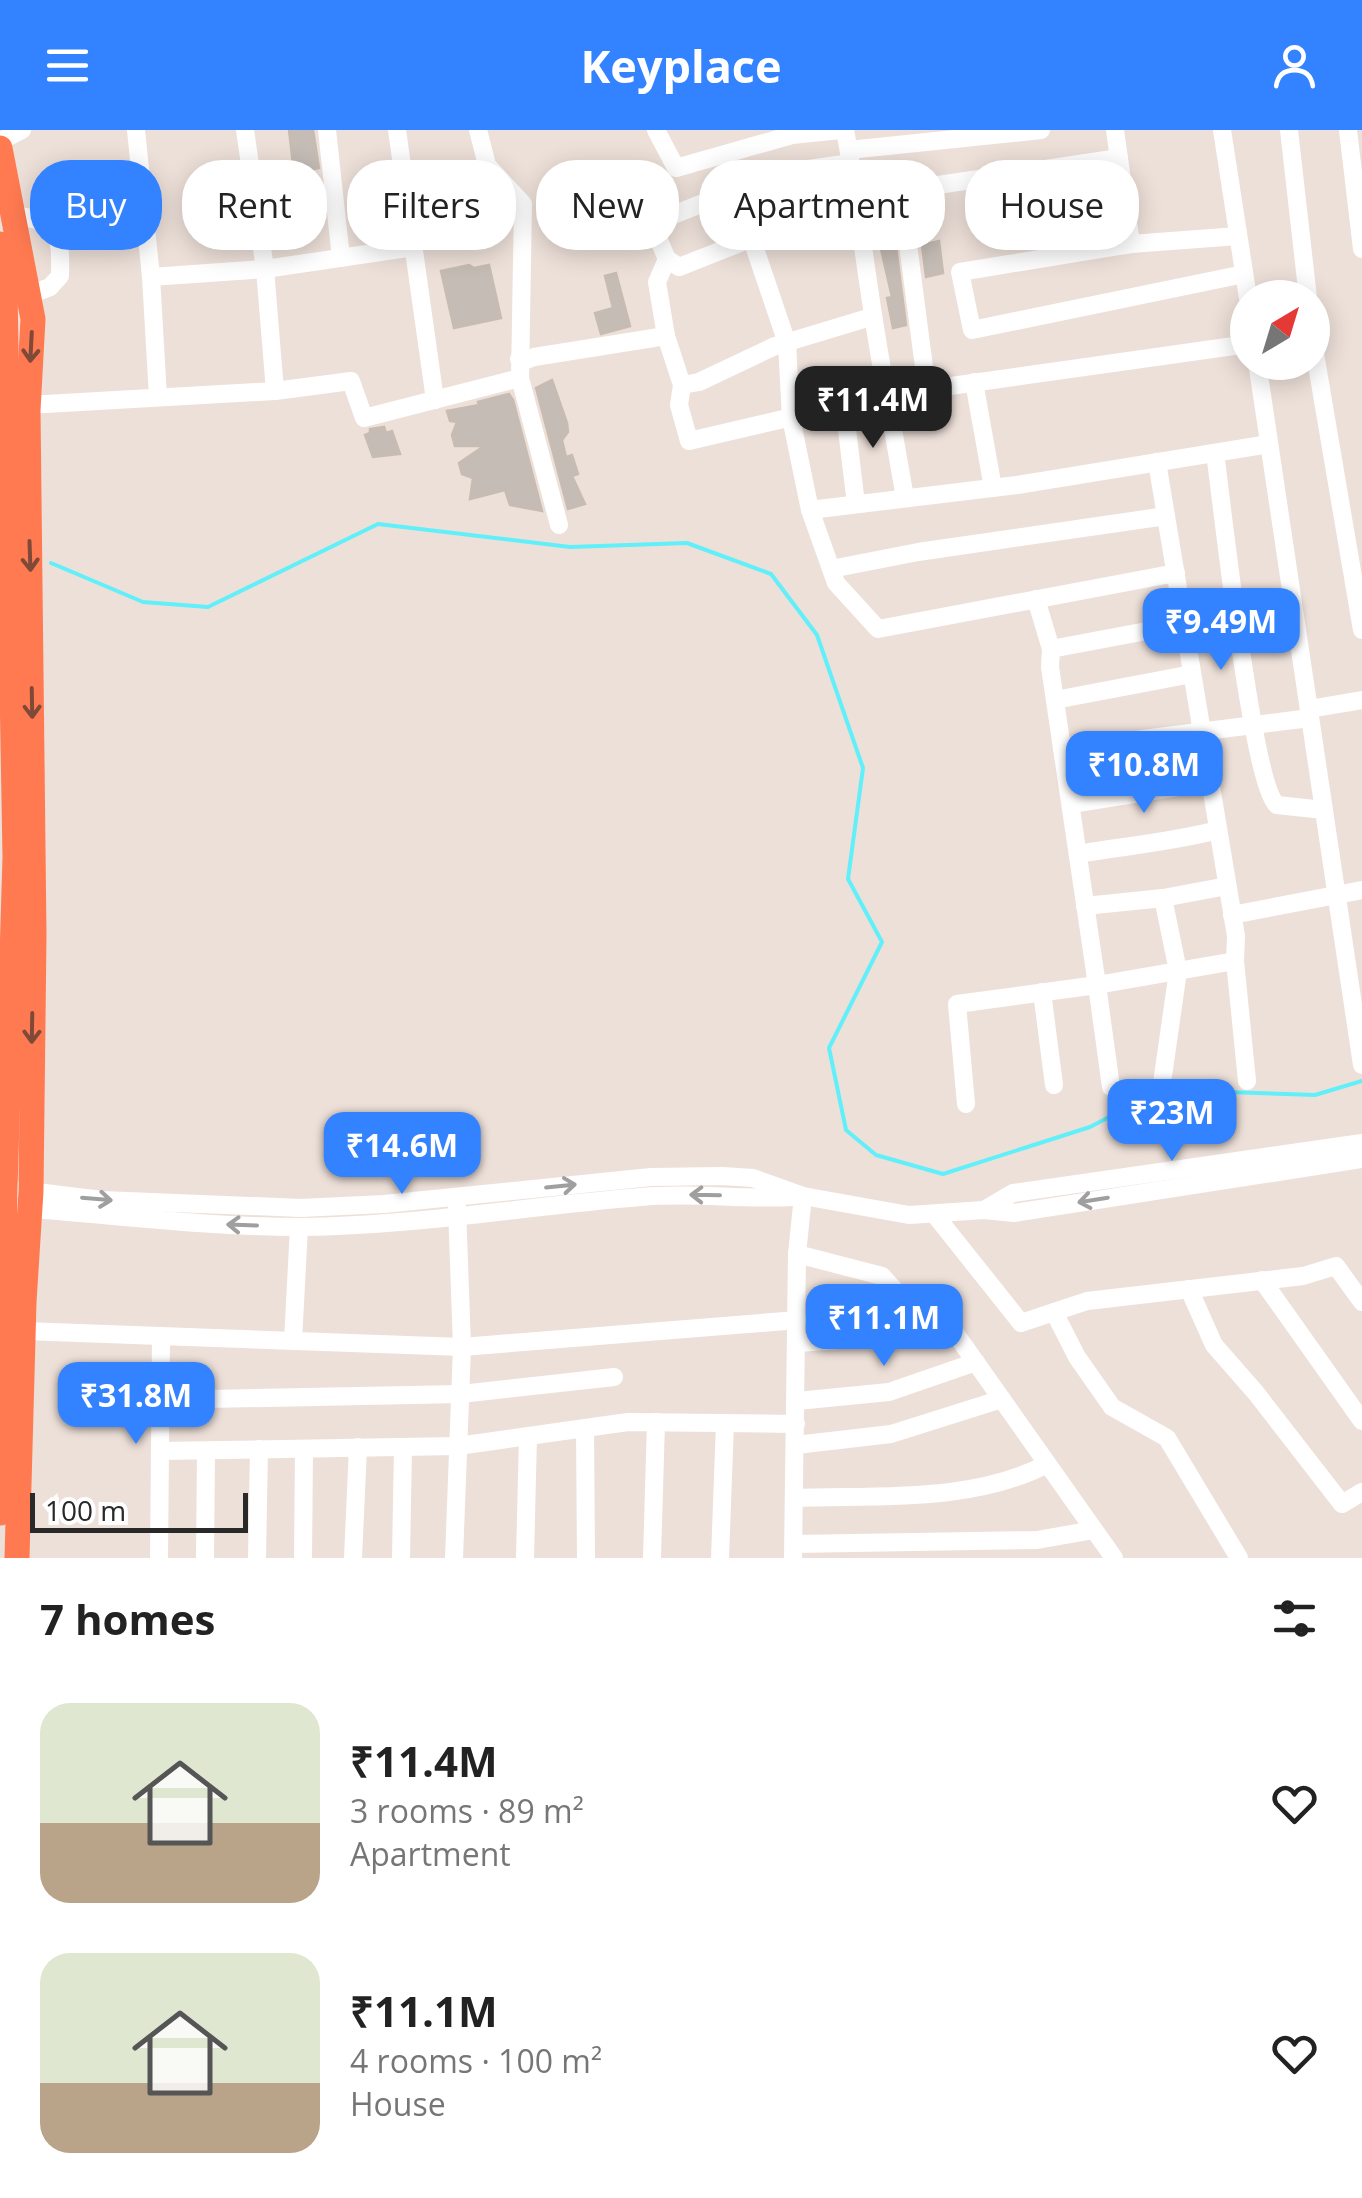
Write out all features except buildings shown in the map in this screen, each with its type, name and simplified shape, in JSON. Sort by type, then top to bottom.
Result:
[{"type":"highway","points":[[0,145],[32,318],[18,506]]},
{"type":"highway","points":[[0,244],[18,506],[34,935],[12,1199],[0,1511]]},
{"type":"highway","points":[[17,1558],[24,1331],[12,1199],[5,634],[20,603]]},
{"type":"street","points":[[0,145],[22,130]]},
{"type":"street","points":[[136,130],[158,397]]},
{"type":"street","points":[[244,130],[265,268],[275,391]]},
{"type":"street","points":[[327,130],[340,258]]},
{"type":"street","points":[[398,130],[402,160]]},
{"type":"street","points":[[478,130],[486,165],[523,204],[520,369],[559,525]]},
{"type":"street","points":[[656,130],[676,168],[792,136],[843,130],[851,160]]},
{"type":"street","points":[[720,250],[678,267],[667,259],[655,231],[660,220],[780,174],[850,157],[1041,130]]},
{"type":"street","points":[[945,184],[1119,158],[1115,130]]},
{"type":"street","points":[[1222,130],[1245,280]]},
{"type":"street","points":[[1289,130],[1306,280]]},
{"type":"street","points":[[1348,130],[1357,161],[1362,245]]},
{"type":"street","points":[[14,215],[42,219],[58,238],[60,276],[50,287],[28,296]]},
{"type":"street","points":[[1139,243],[1238,236]]},
{"type":"street","points":[[151,277],[265,268],[394,250]]},
{"type":"street","points":[[414,250],[434,400]]},
{"type":"street","points":[[756,250],[787,342],[791,418],[810,510],[836,583],[878,629],[1176,573]]},
{"type":"street","points":[[864,250],[905,498]]},
{"type":"street","points":[[909,250],[927,390]]},
{"type":"street","points":[[1094,250],[960,272],[972,330],[1244,274]]},
{"type":"street","points":[[667,259],[657,282],[666,336],[682,385],[680,405],[689,441],[887,395],[1230,346]]},
{"type":"street","points":[[682,385],[699,382],[787,342],[872,317]]},
{"type":"street","points":[[28,405],[275,391],[351,381],[364,418],[434,400],[520,369],[534,357],[666,336]]},
{"type":"street","points":[[1260,380],[1336,894],[1354,960],[1362,1066]]},
{"type":"street","points":[[1319,380],[1362,630]]},
{"type":"street","points":[[974,382],[993,488]]},
{"type":"street","points":[[844,405],[856,504]]},
{"type":"street","points":[[810,510],[993,488],[1269,444]]},
{"type":"street","points":[[1215,453],[1252,725],[1265,786],[1277,805],[1324,810]]},
{"type":"street","points":[[1157,462],[1232,915],[1247,1081]]},
{"type":"street","points":[[831,569],[918,552],[1166,516]]},
{"type":"street","points":[[1036,600],[1051,650],[1111,1087]]},
{"type":"street","points":[[1051,650],[1184,624]]},
{"type":"street","points":[[1055,700],[1192,674]]},
{"type":"street","points":[[1062,749],[1252,725],[1362,700]]},
{"type":"street","points":[[1071,804],[1210,782]]},
{"type":"street","points":[[1078,854],[1153,841],[1176,841],[1218,830]]},
{"type":"street","points":[[1085,906],[1227,886]]},
{"type":"street","points":[[1232,915],[1362,890]]},
{"type":"street","points":[[1161,1090],[1178,971],[1163,898]]},
{"type":"street","points":[[966,1104],[957,1004],[1235,961]]},
{"type":"street","points":[[1042,992],[1054,1085]]},
{"type":"street","points":[[984,1210],[1012,1193],[1362,1143]]},
{"type":"street","points":[[12,1199],[338,1207],[686,1175],[753,1178],[802,1196],[909,1215],[984,1210],[1014,1213],[1362,1158]]},
{"type":"street","points":[[12,1199],[153,1220],[298,1227],[678,1194],[752,1199],[802,1196]]},
{"type":"street","points":[[454,1558],[462,1347],[456,1196]]},
{"type":"street","points":[[802,1196],[797,1254],[794,1551],[1036,1540],[1094,1530]]},
{"type":"street","points":[[935,1215],[1021,1323],[1087,1301],[1303,1276],[1336,1266],[1362,1302]]},
{"type":"street","points":[[293,1341],[298,1227]]},
{"type":"street","points":[[797,1254],[882,1276],[925,1323],[956,1333],[1114,1558]]},
{"type":"street","points":[[1262,1280],[1362,1421]]},
{"type":"street","points":[[1189,1289],[1214,1345],[1342,1504],[1362,1492]]},
{"type":"street","points":[[1054,1312],[1077,1357],[1112,1407],[1167,1438],[1239,1558]]},
{"type":"street","points":[[24,1331],[462,1347],[798,1320]]},
{"type":"street","points":[[797,1343],[885,1337],[925,1323]]},
{"type":"street","points":[[159,1558],[161,1336]]},
{"type":"street","points":[[797,1400],[889,1392],[976,1362]]},
{"type":"street","points":[[160,1400],[461,1394],[614,1377]]},
{"type":"street","points":[[796,1445],[891,1434],[1002,1399]]},
{"type":"street","points":[[160,1451],[458,1446],[656,1422],[796,1424]]},
{"type":"street","points":[[652,1558],[656,1422]]},
{"type":"street","points":[[720,1558],[726,1423]]},
{"type":"street","points":[[585,1428],[586,1558]]},
{"type":"street","points":[[525,1558],[528,1436]]},
{"type":"street","points":[[401,1558],[404,1447]]},
{"type":"street","points":[[303,1558],[304,1448]]},
{"type":"street","points":[[353,1558],[358,1448]]},
{"type":"street","points":[[257,1558],[259,1449]]},
{"type":"street","points":[[205,1558],[206,1452]]},
{"type":"street","points":[[795,1498],[980,1487],[1020,1478],[1047,1464]]},
{"type":"waterway","points":[[51,563],[143,602],[208,607],[378,524],[570,547],[687,543],[771,574],[817,635],[863,768],[848,879],[882,942],[829,1048],[846,1130],[876,1155],[943,1174],[1090,1127],[1157,1092]]},
{"type":"waterway","points":[[1166,1090],[1315,1095],[1362,1081]]}]
